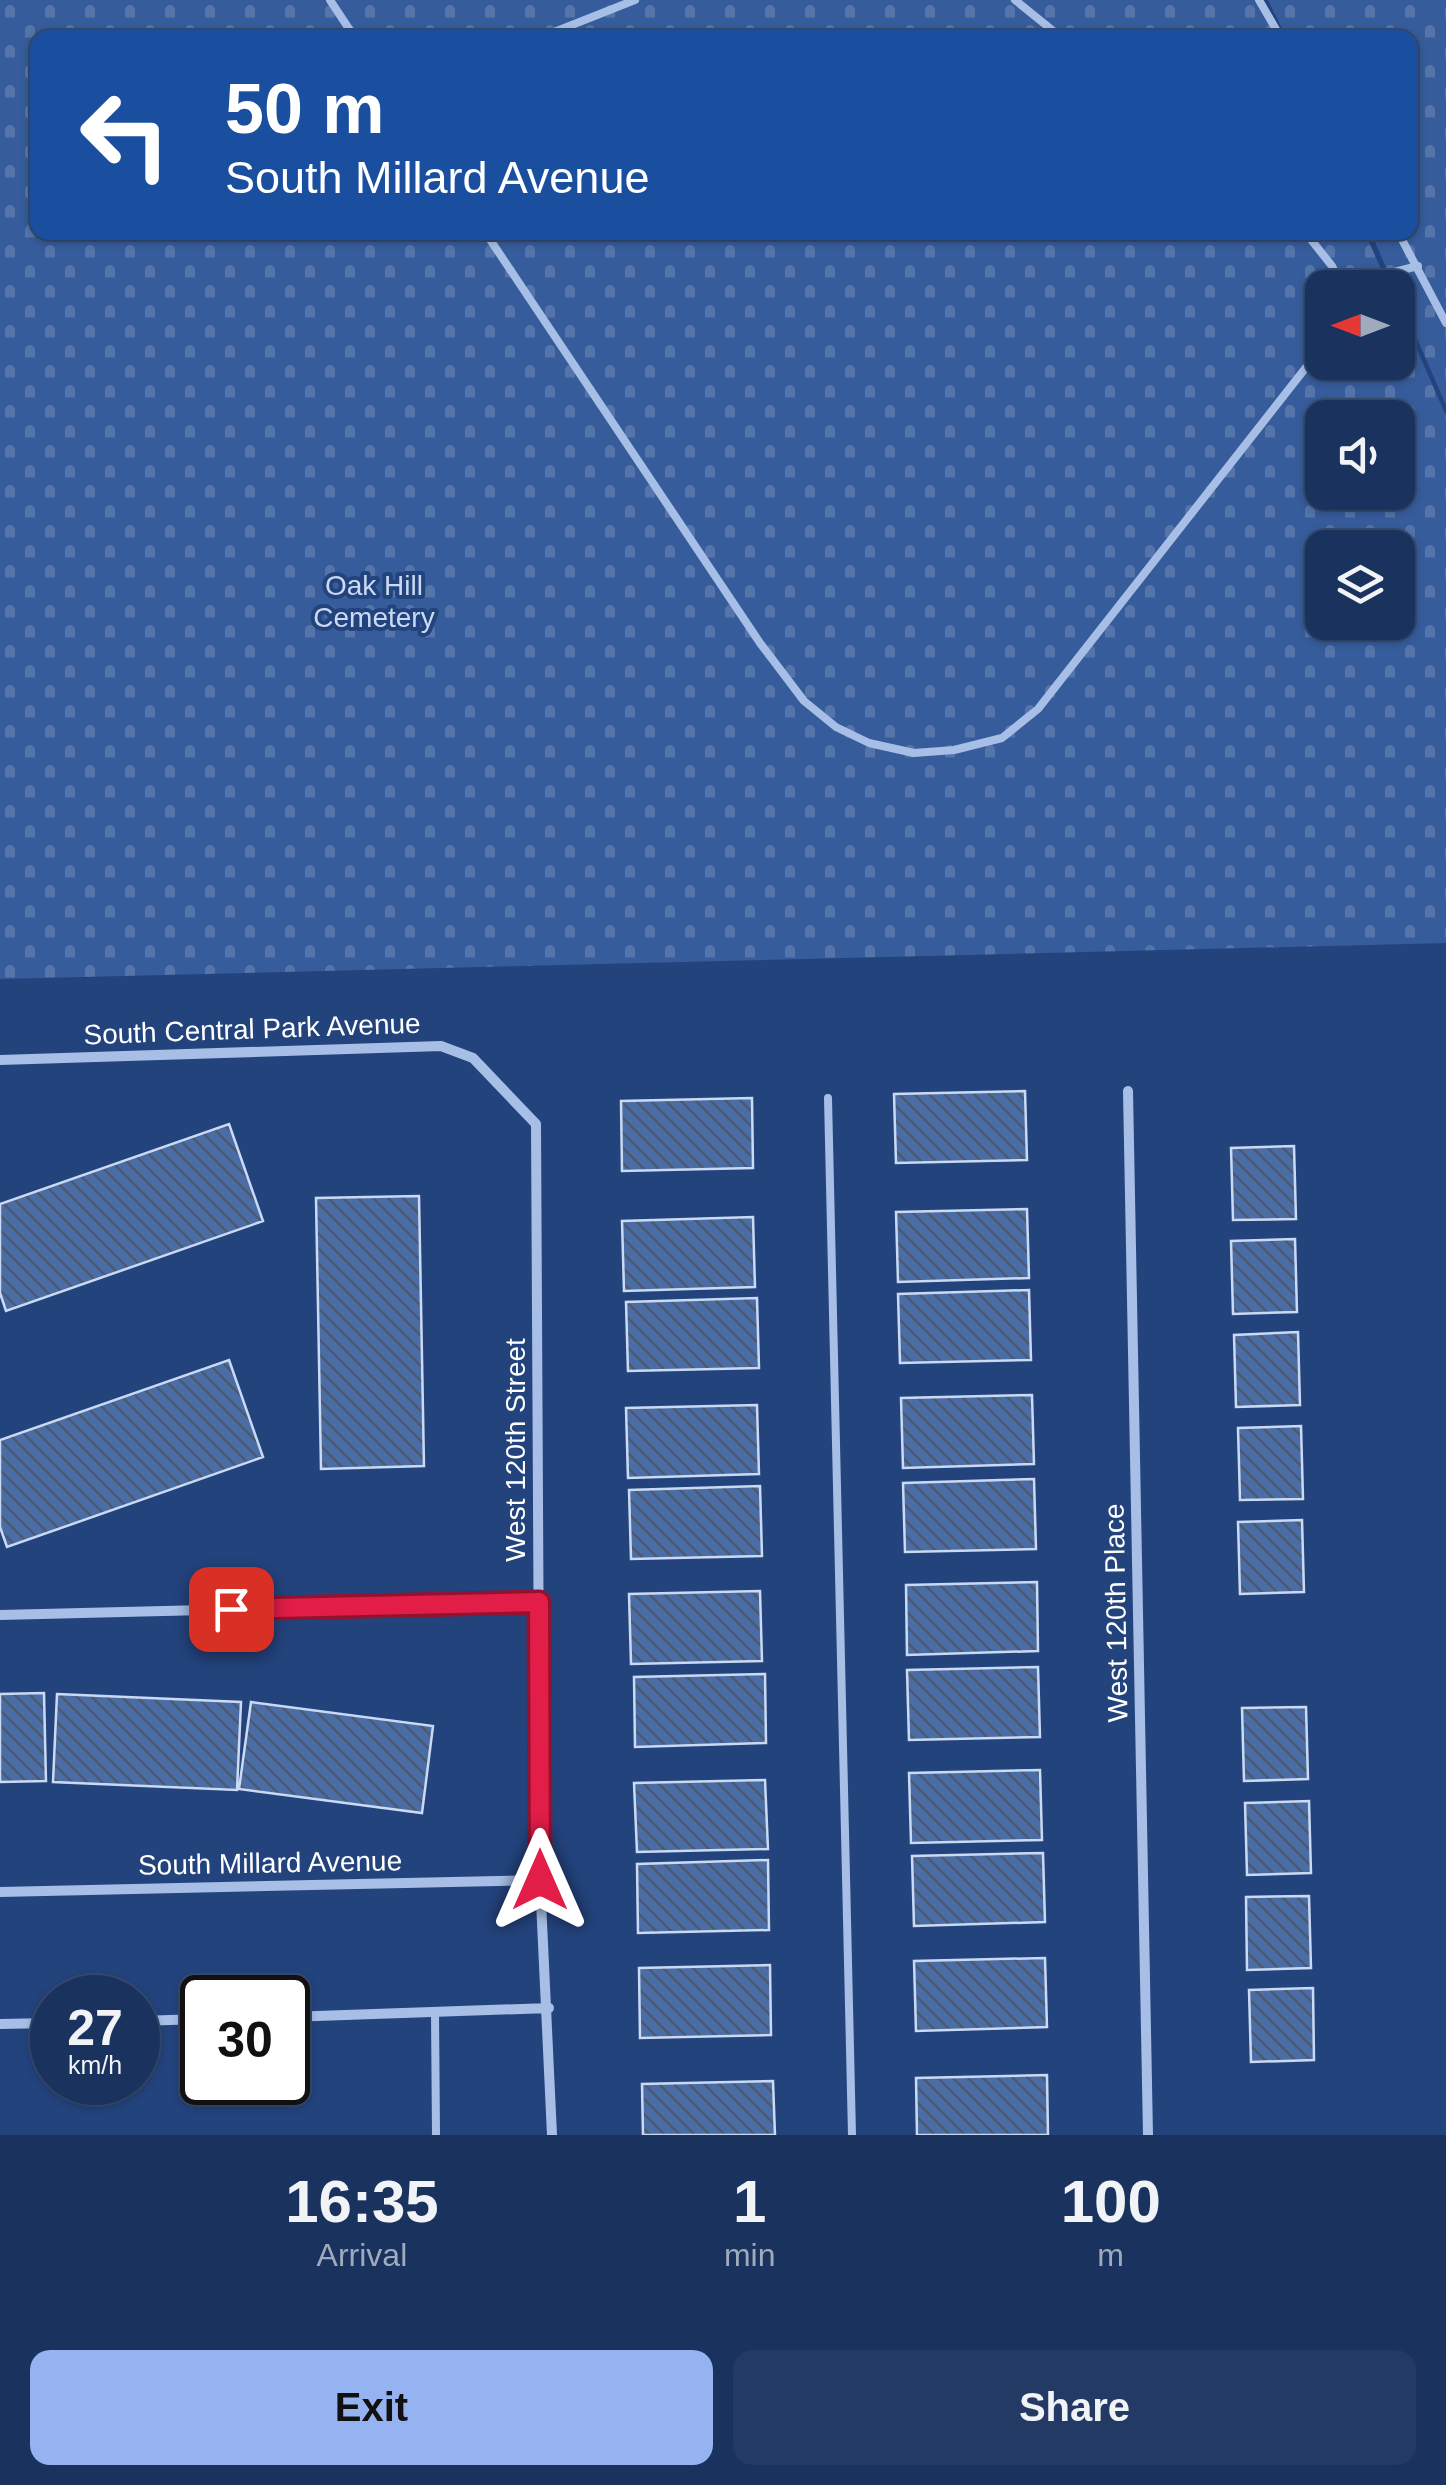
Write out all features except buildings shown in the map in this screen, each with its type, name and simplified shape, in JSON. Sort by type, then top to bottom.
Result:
[{"type":"street","name":"South Central Park Avenue","points":[[0,1060],[442,1046],[473,1058],[536,1124]]},
{"type":"street","name":"West 120th Place","points":[[1128,1090],[1148,2135]]},
{"type":"street","name":"West 120th Street","points":[[536,1124],[540,1880],[552,2135]]},
{"type":"street","points":[[0,1614],[539,1602]]},
{"type":"street","name":"South Millard Avenue","points":[[0,1892],[540,1880]]},
{"type":"street","points":[[310,2016],[548,2008]]},
{"type":"street","points":[[0,2024],[30,2023]]},
{"type":"lane","points":[[330,0],[350,30]]},
{"type":"lane","points":[[559,30],[635,0]]},
{"type":"lane","points":[[1015,0],[1052,30]]},
{"type":"lane","points":[[1259,0],[1276,30]]},
{"type":"lane","points":[[490,240],[760,643],[804,701],[836,727],[869,743],[914,753],[954,750],[1002,738],[1038,709],[1305,369]]},
{"type":"lane","points":[[1311,240],[1334,270]]},
{"type":"lane","points":[[1403,240],[1446,323]]},
{"type":"lane","points":[[1403,270],[1418,266]]},
{"type":"lane","points":[[828,1098],[852,2135]]},
{"type":"lane","points":[[434,2013],[436,2135]]},
{"type":"green space","name":"Oak Hill Cemetery","points":[[0,0],[1262,0],[1276,30],[30,30],[30,240],[1368,240],[1381,270],[1305,270],[1305,380],[1415,380],[1415,345],[1446,416],[1446,943],[0,979]]},
{"type":"green space","points":[[1268,0],[1446,0],[1446,405],[1415,334],[1415,270],[1387,270],[1374,240],[1418,240],[1418,30],[1283,30]]},
{"type":"route","points":[[231,1609],[539,1602],[540,1880]]}]
